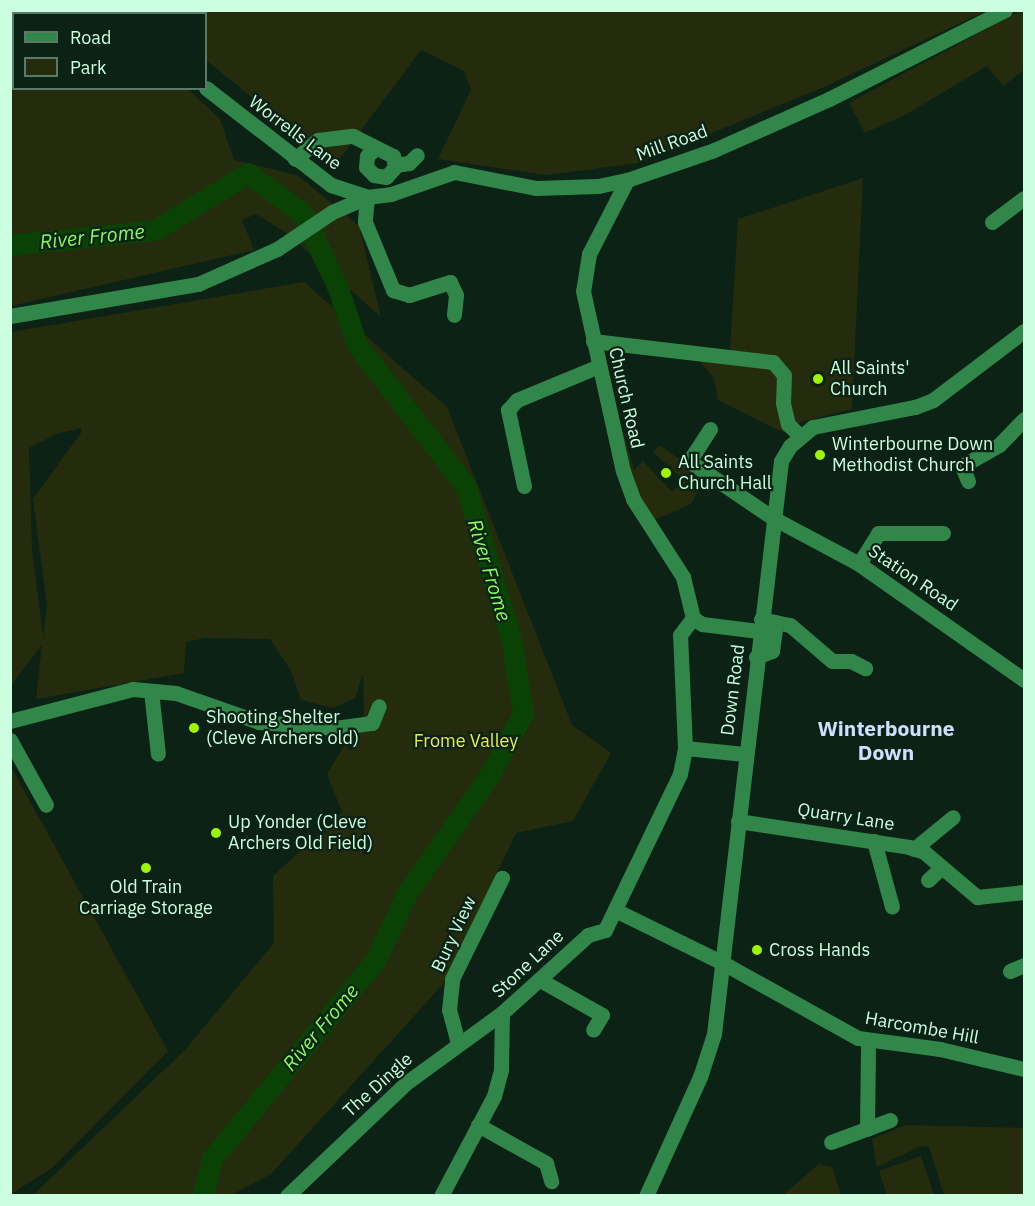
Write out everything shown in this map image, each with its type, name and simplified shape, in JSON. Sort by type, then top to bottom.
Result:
[{"type":"street","name":"Mill Road","points":[[10,316],[198,284],[289,241],[332,212],[375,196],[454,172],[536,188],[598,186],[627,180],[714,150],[829,99],[1005,10]]},
{"type":"street","name":"Worrells Lane","points":[[207,89],[331,185],[375,196]]},
{"type":"street","points":[[295,159],[318,140],[334,135],[353,136],[388,152],[390,171],[375,196],[365,222],[393,290],[409,295],[450,282],[456,295],[454,315]]},
{"type":"street","points":[[376,148],[367,156],[366,167],[374,175],[409,163],[417,154]]},
{"type":"street","name":"Church Road","points":[[627,180],[589,254],[583,291],[599,366],[633,499],[683,577],[693,618]]},
{"type":"street","points":[[992,222],[1024,198]]},
{"type":"street","name":"Down Road","points":[[646,1196],[700,1077],[714,1034],[756,657],[766,624],[773,518],[781,461],[800,436],[813,427],[915,407],[933,400],[1024,333]]},
{"type":"street","points":[[593,341],[773,362],[784,375],[783,403],[788,424],[800,436]]},
{"type":"street","points":[[524,486],[508,410],[517,400],[599,366]]},
{"type":"street","points":[[968,481],[962,466],[999,445],[1024,420]]},
{"type":"street","name":"Station Road","points":[[710,429],[689,461],[773,518],[859,564],[1024,680]]},
{"type":"street","points":[[859,564],[878,533],[915,529],[942,533]]},
{"type":"street","points":[[723,963],[617,911],[680,774],[685,748],[680,635],[693,618],[702,624],[790,625],[832,661],[851,661],[865,668]]},
{"type":"street","points":[[10,721],[123,690],[176,693],[259,722],[335,729],[372,723],[379,706]]},
{"type":"street","points":[[151,691],[158,754]]},
{"type":"street","points":[[10,740],[46,805]]},
{"type":"street","points":[[685,748],[745,754]]},
{"type":"street","points":[[914,849],[953,817]]},
{"type":"street","name":"Quarry Lane","points":[[738,821],[914,849],[976,897],[1024,892]]},
{"type":"street","points":[[874,841],[892,907]]},
{"type":"street","points":[[928,880],[941,868]]},
{"type":"street","name":"Bury View","points":[[458,1043],[449,1010],[452,980],[502,878]]},
{"type":"street","name":"Stone Lane","points":[[441,1196],[494,1096],[501,1069],[502,1012],[588,935],[605,930],[617,911]]},
{"type":"street","name":"Harcombe Hill","points":[[723,963],[868,1041],[940,1049],[1024,1069]]},
{"type":"street","points":[[540,980],[602,1015],[593,1030]]},
{"type":"street","name":"The Dingle","points":[[287,1196],[406,1083],[502,1012]]},
{"type":"street","points":[[867,1129],[868,1041]]},
{"type":"street","points":[[831,1142],[890,1120]]},
{"type":"street","points":[[478,1125],[546,1163],[551,1181]]},
{"type":"green space","points":[[10,11],[107,11],[108,12],[12,12],[12,90],[189,90],[220,119],[234,160],[297,175],[359,226],[381,317],[288,234],[256,214],[242,220],[254,250],[11,306]]},
{"type":"green space","points":[[145,11],[986,11],[824,87],[639,163],[546,175],[438,159],[471,90],[464,71],[421,50],[335,165],[207,61],[207,12]]},
{"type":"green space","points":[[1020,11],[1024,11],[1024,70],[1003,86],[987,66],[907,114],[865,133],[849,103]]},
{"type":"green space","points":[[863,178],[852,409],[797,423],[785,433],[718,400],[714,379],[700,361],[730,350],[738,219]]},
{"type":"green space","name":"Frome Valley","points":[[304,282],[447,407],[572,725],[611,753],[573,821],[516,833],[443,984],[271,1174],[231,1195],[33,1195],[185,1050],[274,943],[273,876],[342,812],[327,774],[364,714],[363,674],[355,698],[333,708],[301,700],[291,671],[270,639],[205,638],[186,642],[184,673],[36,699],[42,645],[11,685],[11,332]],"holes":[[[81,428],[81,433],[33,499],[47,606],[43,636],[32,550],[29,448],[59,433]]]},
{"type":"green space","points":[[623,432],[634,470],[643,461],[672,492],[684,480],[653,452],[659,445],[706,477],[691,504],[652,521],[633,493],[619,438]]},
{"type":"green space","points":[[11,767],[168,1051],[52,1168],[11,1194]]},
{"type":"green space","points":[[906,1125],[1024,1128],[1024,1195],[944,1195],[929,1147],[921,1146],[877,1167],[872,1139]]},
{"type":"green space","points":[[921,1156],[934,1195],[887,1195],[879,1171]]},
{"type":"green space","points":[[819,1164],[832,1167],[841,1195],[783,1195]]},
{"type":"waterway","name":"River Frome","points":[[10,245],[155,230],[248,173],[303,214],[338,288],[357,345],[465,485],[511,638],[523,714],[487,779],[407,893],[375,961],[212,1159],[203,1196]]},
{"type":"place","name":"All Saints' Church","points":[[818,379]]},
{"type":"place","name":"Winterbourne Down Methodist Church","points":[[820,455]]},
{"type":"place","name":"All Saints Church Hall","points":[[666,473]]},
{"type":"place","name":"Shooting Shelter (Cleve Archers old)","points":[[194,728]]},
{"type":"place","name":"Up Yonder (Cleve Archers Old Field)","points":[[216,833]]},
{"type":"place","name":"Old Train Carriage Storage","points":[[146,868]]},
{"type":"place","name":"Cross Hands","points":[[757,950]]},
{"type":"district","name":"Winterbourne Down","points":[[886,740]]}]
